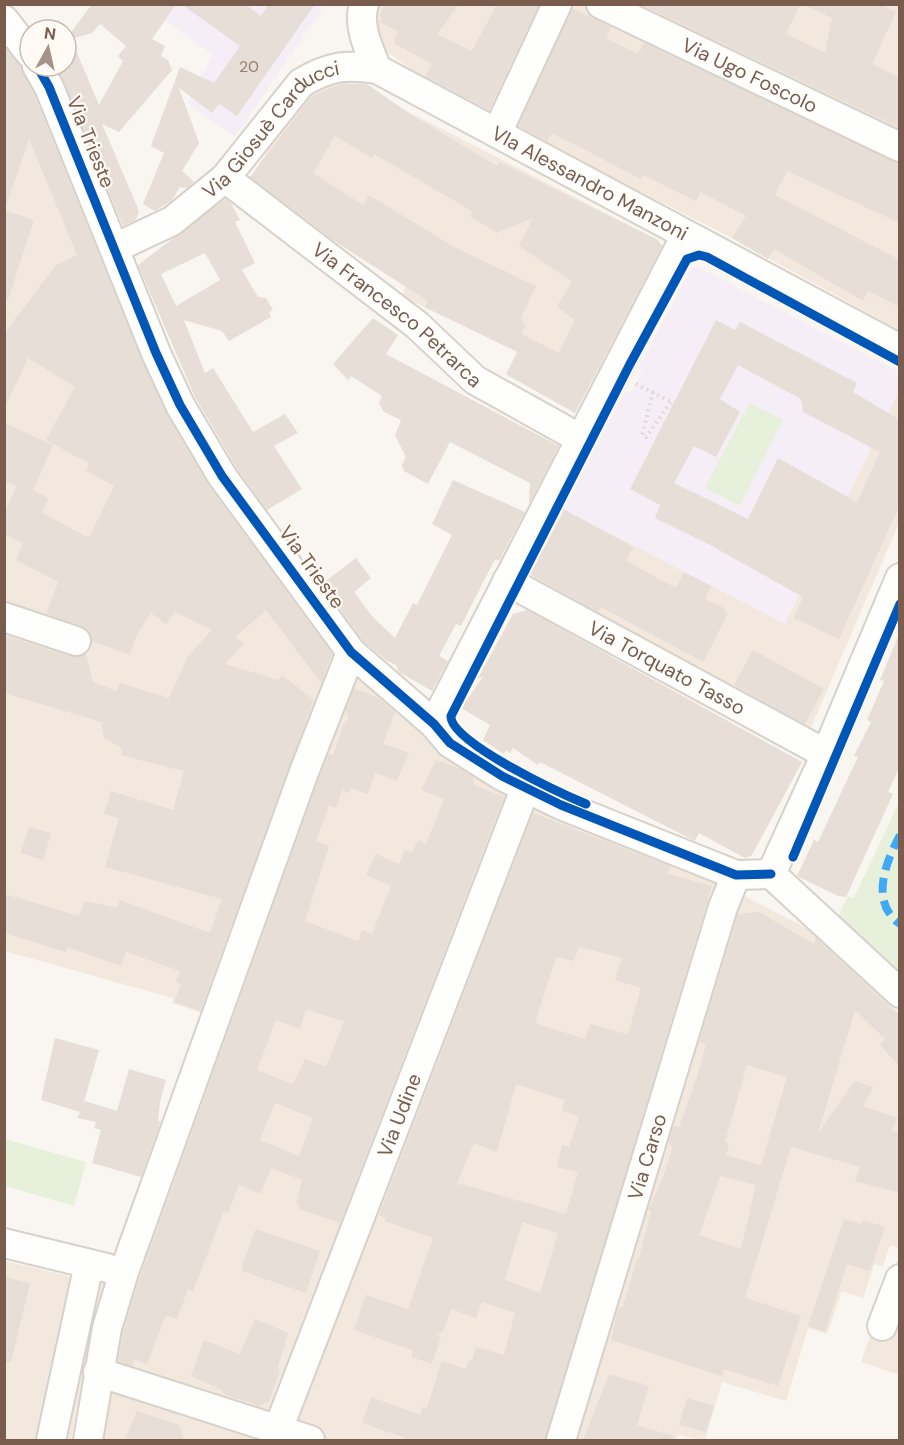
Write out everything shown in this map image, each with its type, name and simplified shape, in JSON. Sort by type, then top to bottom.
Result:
[{"type":"street","name":"Via Giosuè Carducci","points":[[364,4],[362,10],[365,40],[377,69]]},
{"type":"street","points":[[497,133],[556,4]]},
{"type":"street","name":"Via Ugo Foscolo","points":[[601,4],[900,147]]},
{"type":"street","points":[[4,20],[18,37]]},
{"type":"street","name":"Via Giosuè Carducci","points":[[115,248],[172,221],[225,178],[301,83],[318,72],[348,64],[377,69]]},
{"type":"street","name":"VIa Alessandro Manzoni","points":[[377,69],[900,350]]},
{"type":"street","name":"Via Trieste","points":[[44,78],[156,353],[180,405],[222,476],[351,652],[434,724],[450,743],[525,789],[736,875],[771,873]]},
{"type":"street","name":"Via Francesco Petrarca","points":[[225,178],[417,325],[475,380],[579,438]]},
{"type":"street","points":[[434,724],[579,438],[686,235]]},
{"type":"street","points":[[900,578],[826,754],[771,873],[900,993]]},
{"type":"street","name":"Via Torquato Tasso","points":[[507,581],[826,754]]},
{"type":"street","points":[[4,617],[76,641]]},
{"type":"street","points":[[88,1440],[107,1328],[124,1272],[304,772],[351,652]]},
{"type":"street","name":"Via Udine","points":[[276,1435],[525,789]]},
{"type":"street","name":"Via Carso","points":[[561,1440],[723,907],[736,875]]},
{"type":"street","points":[[4,1243],[124,1272]]},
{"type":"street","points":[[51,1440],[89,1263]]},
{"type":"street","points":[[882,1326],[900,1279]]},
{"type":"street","points":[[98,1372],[276,1435],[310,1440]]},
{"type":"path","points":[[655,393],[672,402],[646,437],[642,435],[655,393]]},
{"type":"shaded area","points":[[377,4],[899,5],[899,330],[732,238],[515,128],[424,78],[387,52],[378,41]]},
{"type":"shaded area","points":[[144,5],[325,5],[235,137],[187,103],[213,55]]},
{"type":"shaded area","points":[[4,37],[18,56],[18,78],[30,78],[142,353],[340,649],[206,1014],[172,1003],[173,998],[5,951],[4,348],[10,332],[4,329]]},
{"type":"shaded area","points":[[351,76],[401,108],[658,240],[663,248],[575,413],[506,374],[517,352],[403,297],[405,286],[323,234],[250,178],[299,101],[313,85]]},
{"type":"shaded area","points":[[698,267],[899,372],[899,391],[785,624],[563,509],[625,392],[631,392],[642,372],[638,368],[692,268]]},
{"type":"shaded area","points":[[899,391],[899,523],[810,730],[527,577],[563,509],[785,623]]},
{"type":"shaded area","points":[[359,671],[396,702],[714,881],[819,934],[899,1013],[899,1248],[890,1245],[883,1266],[874,1264],[863,1298],[842,1291],[827,1334],[808,1328],[786,1401],[722,1382],[705,1440],[678,1435],[676,1440],[98,1440],[108,1359],[302,800]]},
{"type":"shaded area","points":[[899,1256],[899,1375],[861,1362]]},
{"type":"shaded area","points":[[5,1261],[106,1285],[86,1357],[71,1440],[5,1440]]},
{"type":"green space","points":[[749,403],[783,420],[740,506],[705,488]]},
{"type":"green space","points":[[899,802],[899,977],[837,920],[847,897],[854,898]]},
{"type":"green space","points":[[5,1139],[86,1162],[74,1206],[5,1186]]},
{"type":"building","points":[[92,4],[176,4],[152,39],[165,46],[161,56],[168,60],[172,70],[119,132],[102,124],[139,211],[136,220],[123,226],[61,78],[78,78],[78,56],[99,105],[123,61],[118,56],[126,46],[100,24],[92,33],[78,37],[78,23]]},
{"type":"building","points":[[181,4],[245,4],[261,16],[269,4],[315,4],[237,116],[219,104],[212,113],[179,88],[199,143],[182,171],[194,182],[187,188],[180,187],[172,200],[155,211],[143,204],[164,153],[151,146],[180,67],[214,83],[240,46]]},
{"type":"building","points":[[385,4],[459,4],[437,34],[472,51],[497,4],[539,4],[489,110],[425,76],[432,64],[394,43],[398,31],[379,22],[382,19],[379,16]]},
{"type":"building","points":[[640,4],[801,4],[786,34],[825,53],[832,18],[802,4],[879,4],[896,12],[872,64],[900,78],[900,128]]},
{"type":"building","points":[[572,8],[611,27],[606,38],[638,54],[644,43],[900,163],[900,223],[787,171],[775,195],[900,260],[900,307],[868,291],[863,301],[774,249],[768,259],[732,238],[746,216],[701,192],[696,201],[643,175],[641,179],[552,133],[547,141],[518,126]]},
{"type":"building","points":[[4,47],[18,63],[18,78],[27,78],[34,94],[141,359],[166,413],[209,486],[332,654],[321,683],[266,610],[235,637],[244,644],[225,664],[278,680],[282,675],[314,700],[200,1011],[174,1002],[181,984],[176,982],[180,971],[126,952],[121,966],[67,947],[66,952],[4,933],[4,894],[79,916],[85,901],[117,908],[120,900],[210,933],[222,899],[105,867],[119,818],[104,814],[111,791],[173,810],[184,771],[121,755],[122,748],[104,738],[101,722],[4,693],[4,635],[71,657],[86,654],[93,682],[117,691],[120,683],[169,698],[188,656],[212,630],[175,612],[166,624],[151,613],[136,636],[130,655],[92,641],[89,631],[82,626],[46,614],[58,582],[16,560],[23,543],[4,534],[4,513],[17,486],[4,481],[4,423],[53,445],[33,490],[48,498],[42,513],[89,538],[114,486],[85,470],[90,464],[46,440],[75,387],[28,358],[4,409],[4,334],[56,265],[77,255],[29,139],[7,203],[4,203]]},
{"type":"building","points":[[341,84],[367,84],[410,114],[497,166],[499,162],[658,240],[662,246],[575,413],[506,374],[518,352],[425,307],[428,301],[333,240],[250,177],[312,96]],"holes":[[[335,136],[372,158],[374,154],[472,211],[470,216],[497,233],[533,218],[519,246],[572,281],[557,307],[575,320],[559,353],[521,334],[525,326],[521,317],[536,286],[454,247],[369,195],[363,205],[313,173]]]},
{"type":"building","points":[[225,199],[231,203],[240,220],[235,222],[255,263],[242,270],[258,297],[266,298],[273,310],[269,312],[271,317],[229,341],[222,331],[184,320],[205,373],[213,368],[253,432],[285,414],[298,433],[274,446],[302,489],[267,510],[236,467],[195,397],[138,265]],"holes":[[[205,253],[220,280],[176,306],[161,274]]]},
{"type":"building","points":[[4,210],[34,220],[8,300],[4,299]]},
{"type":"building","points":[[373,318],[398,335],[386,354],[559,446],[529,504],[530,483],[450,442],[428,484],[404,471],[402,465],[406,457],[395,435],[401,420],[384,412],[379,403],[382,396],[351,376],[348,380],[333,364]]},
{"type":"building","points":[[716,320],[735,330],[740,322],[857,383],[853,392],[900,420],[900,505],[839,639],[794,618],[803,597],[710,545],[655,518],[660,505],[630,489]],"holes":[[[738,365],[801,399],[803,412],[880,452],[857,502],[778,458],[748,519],[674,483],[694,446],[716,457],[740,412],[720,399]]]},
{"type":"building","points":[[453,480],[525,512],[499,561],[495,559],[461,626],[456,624],[439,656],[448,661],[432,691],[399,672],[396,665],[386,660],[363,641],[322,584],[356,558],[371,578],[354,592],[372,616],[395,638],[413,603],[417,605],[452,535],[432,524]]},
{"type":"building","points":[[565,510],[633,547],[626,561],[676,588],[684,572],[711,586],[705,599],[726,609],[724,612],[728,614],[703,662],[601,607],[598,612],[530,574]]},
{"type":"building","points":[[527,610],[802,762],[752,855],[745,858],[699,833],[695,841],[540,762],[538,765],[513,748],[510,753],[506,750],[504,754],[483,740],[490,725],[461,708],[483,677],[478,678],[513,614]]},
{"type":"building","points":[[899,634],[900,766],[888,792],[893,794],[846,897],[838,896],[797,876],[814,840],[818,842],[858,757],[854,756],[871,722],[867,720],[884,681],[880,680]]},
{"type":"building","points":[[753,650],[824,689],[805,724],[734,685]]},
{"type":"building","points":[[354,689],[377,697],[395,712],[383,744],[409,753],[397,781],[375,773],[368,794],[351,788],[349,793],[342,790],[336,808],[329,805],[316,841],[329,846],[305,921],[358,941],[362,930],[372,934],[391,886],[366,875],[376,854],[399,864],[405,850],[412,853],[418,840],[426,844],[444,799],[421,790],[436,760],[461,769],[474,778],[474,785],[504,797],[340,1223],[299,1209],[300,1205],[296,1204],[302,1180],[271,1168],[260,1194],[239,1185],[228,1213],[224,1211],[193,1291],[188,1289],[177,1319],[166,1315],[147,1364],[134,1359],[132,1366],[118,1361],[123,1332],[140,1277],[319,778],[329,754],[333,755],[344,723],[349,718],[346,710]],"holes":[[[306,1010],[344,1021],[326,1067],[305,1059],[293,1084],[257,1070],[276,1020],[300,1029]],[[275,1103],[313,1118],[299,1156],[260,1140]]]},
{"type":"building","points":[[533,813],[670,866],[668,874],[712,886],[545,1440],[411,1440],[362,1423],[371,1397],[421,1415],[422,1407],[427,1408],[442,1361],[465,1369],[468,1361],[472,1360],[476,1347],[504,1355],[515,1313],[482,1302],[476,1318],[451,1309],[443,1331],[436,1335],[441,1336],[432,1364],[412,1357],[412,1350],[354,1330],[366,1295],[408,1309],[433,1238],[385,1221],[386,1218],[379,1215]],"holes":[[[579,947],[622,958],[615,980],[641,988],[628,1034],[590,1024],[585,1039],[535,1023],[556,957],[574,961]],[[516,1084],[565,1100],[562,1111],[579,1116],[569,1147],[562,1145],[557,1167],[578,1172],[566,1214],[457,1183],[474,1143],[497,1152]],[[522,1222],[558,1233],[540,1293],[505,1280]]]},
{"type":"building","points":[[29,827],[51,833],[43,860],[21,853]]},
{"type":"building","points":[[759,912],[814,944],[816,938],[900,1016],[900,1067],[880,1045],[885,1039],[855,1010],[818,1133],[855,1081],[873,1087],[863,1106],[897,1118],[892,1131],[900,1132],[900,1193],[855,1181],[860,1167],[791,1147],[745,1298],[801,1316],[778,1386],[724,1369],[722,1376],[611,1340],[618,1309],[623,1306],[637,1259],[639,1259],[651,1211],[648,1210],[664,1175],[672,1148],[669,1141],[674,1126],[679,1127],[697,1077],[706,1044],[699,1042],[738,914]],"holes":[[[747,1065],[787,1077],[761,1165],[726,1155],[729,1144],[725,1142]],[[720,1176],[756,1185],[741,1249],[699,1235]]]},
{"type":"building","points":[[55,1038],[99,1050],[83,1105],[85,1101],[117,1111],[129,1069],[166,1080],[160,1102],[158,1121],[161,1121],[141,1177],[92,1163],[101,1130],[94,1128],[96,1122],[77,1118],[80,1112],[41,1100]]},
{"type":"building","points":[[844,1219],[861,1224],[863,1220],[885,1227],[870,1271],[847,1264],[825,1332],[808,1326]]},
{"type":"building","points":[[258,1230],[320,1251],[306,1293],[242,1271],[255,1231]]},
{"type":"building","points":[[4,1277],[30,1283],[11,1362],[4,1362]]},
{"type":"building","points":[[255,1319],[288,1333],[278,1367],[280,1371],[269,1401],[259,1406],[223,1394],[222,1390],[191,1376],[204,1340],[240,1354]]},
{"type":"building","points":[[609,1374],[649,1386],[637,1425],[673,1436],[672,1440],[583,1440]]},
{"type":"building","points":[[687,1398],[714,1406],[706,1432],[679,1425]]},
{"type":"building","points":[[137,1411],[179,1425],[184,1440],[125,1440]]},
{"type":"marked path","points":[[900,835],[883,881],[885,905],[900,924]]},
{"type":"cycle path","points":[[44,78],[156,353],[180,405],[222,476],[351,652],[434,724],[450,743],[502,776],[561,805],[736,875],[771,874]]},
{"type":"cycle path","points":[[586,804],[532,779],[487,753],[455,727],[451,716],[630,364],[687,259],[699,255],[707,257],[900,362]]},
{"type":"cycle path","points":[[793,857],[900,604]]}]
